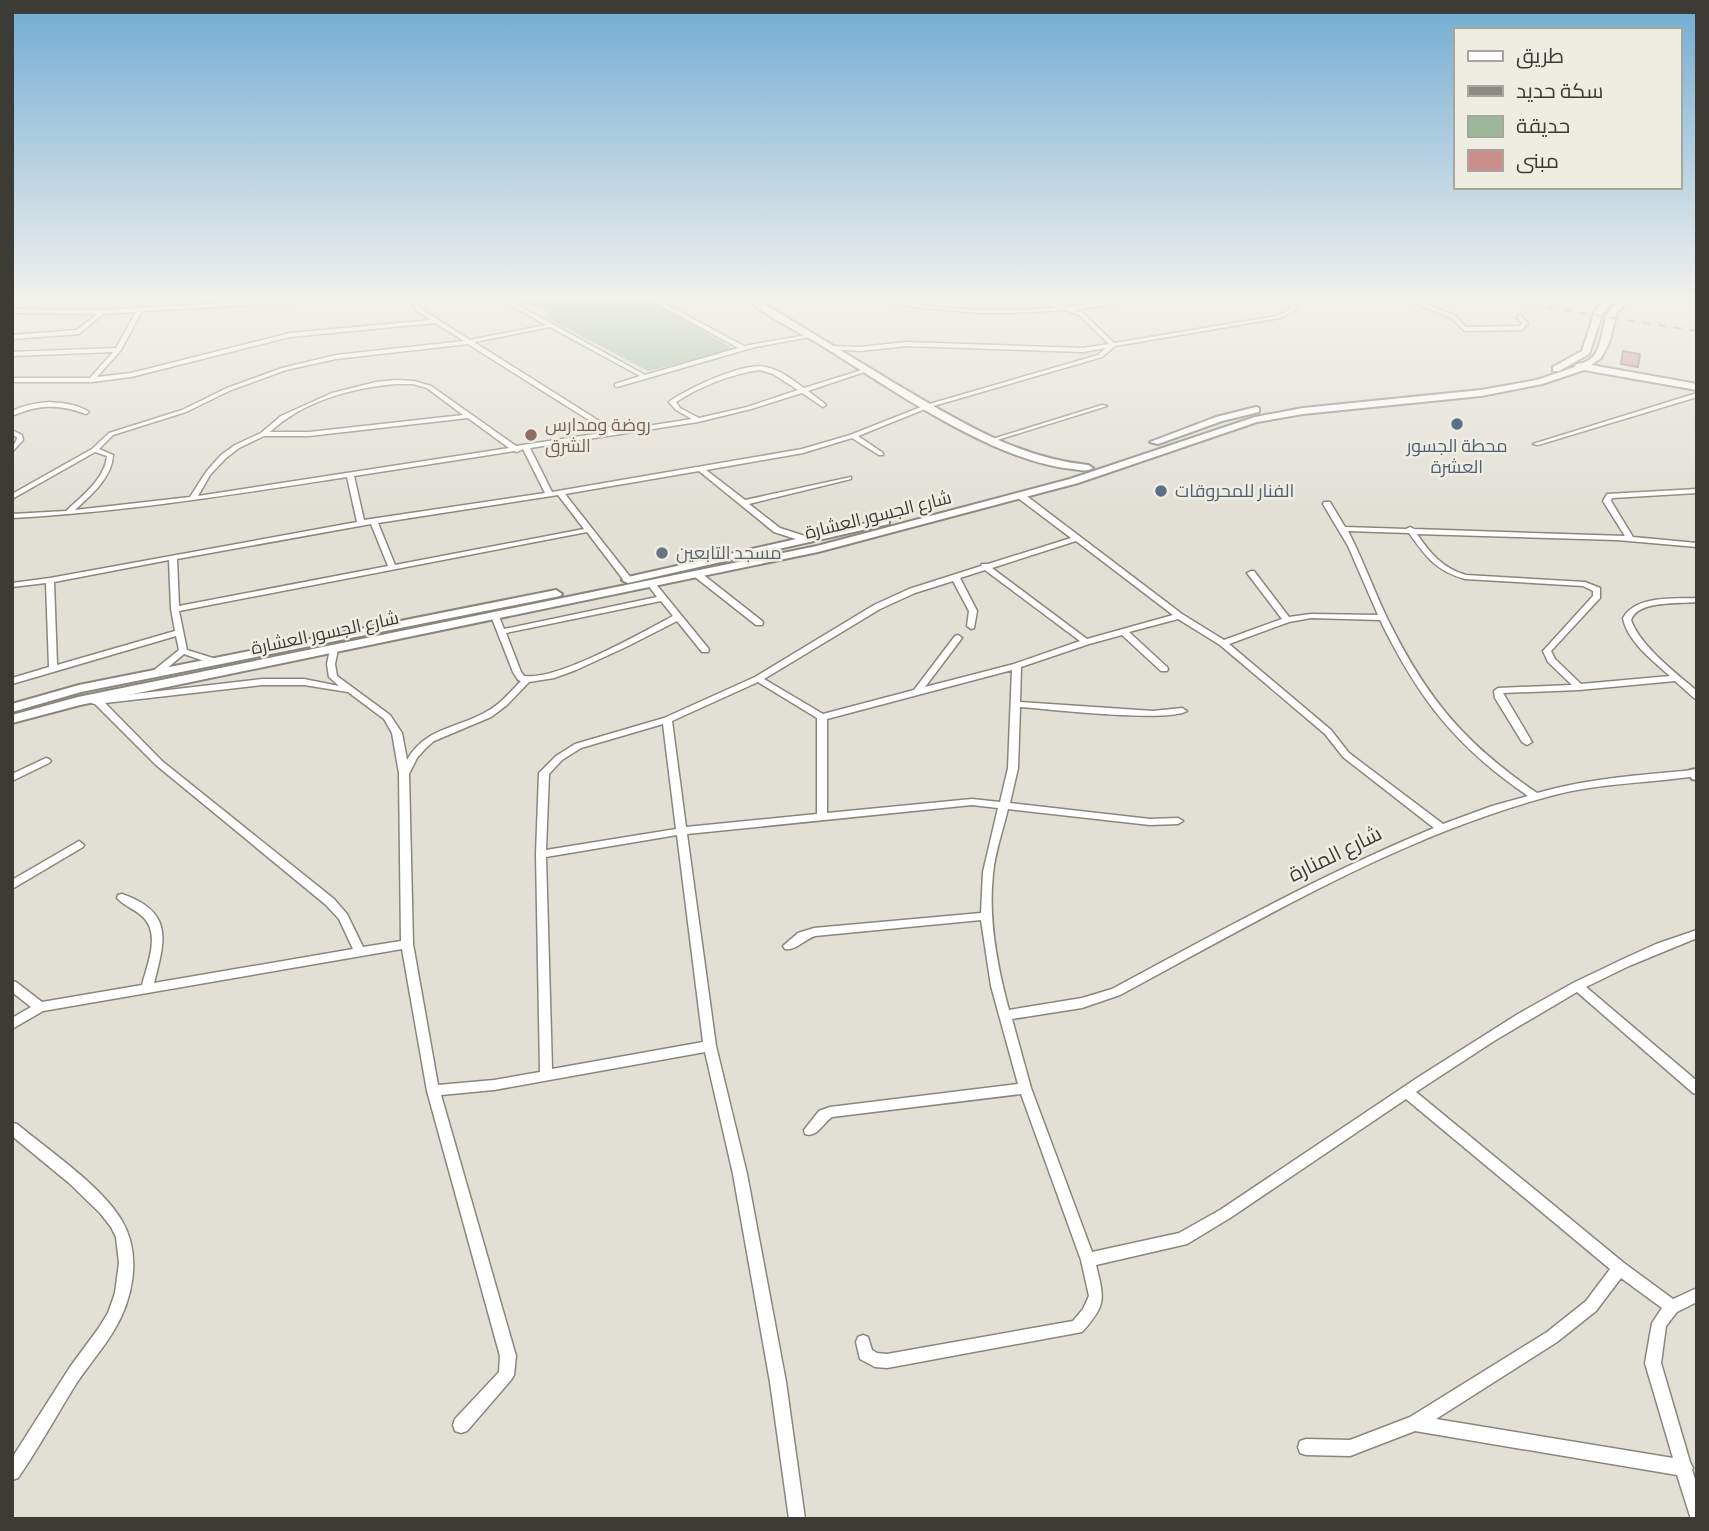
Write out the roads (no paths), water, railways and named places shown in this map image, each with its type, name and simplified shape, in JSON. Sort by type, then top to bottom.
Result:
[{"type":"main road","points":[[869,371],[992,440],[1046,461],[1088,468]]},
{"type":"main road","name":"شارع الجسور العشارة","points":[[12,719],[78,701],[698,575],[965,507],[1088,468],[1237,414],[1330,401],[1480,387],[1550,371]]},
{"type":"main road","name":"شارع الجسور العشارة","points":[[12,708],[79,689],[628,580],[1021,496],[1255,420],[1303,411],[1501,390],[1563,375],[1568,371]]},
{"type":"main road","points":[[1610,371],[1697,385]]},
{"type":"main road","points":[[1620,371],[1625,375]]},
{"type":"main road","points":[[1563,375],[1625,375]]},
{"type":"main road","points":[[1046,461],[1058,470],[1059,477]]},
{"type":"street","points":[[92,380],[100,371]]},
{"type":"street","points":[[12,380],[92,380],[151,371]]},
{"type":"street","points":[[12,497],[94,450],[104,439],[122,429],[184,411],[239,385],[280,371]]},
{"type":"street","points":[[515,371],[615,434]]},
{"type":"street","points":[[633,371],[642,376]]},
{"type":"street","points":[[617,385],[658,371]]},
{"type":"street","points":[[698,421],[678,409],[672,402],[743,371]]},
{"type":"street","points":[[773,371],[823,405]]},
{"type":"street","points":[[12,516],[68,513],[193,499],[698,421],[863,371]]},
{"type":"street","points":[[12,585],[361,523],[550,495],[803,450],[853,436],[928,406],[1047,371]]},
{"type":"street","points":[[193,499],[201,482],[223,457],[263,434],[279,419],[311,404],[347,392],[400,382],[412,381],[429,387],[517,450]]},
{"type":"street","points":[[1536,444],[1697,396]]},
{"type":"street","points":[[992,440],[1104,405]]},
{"type":"street","points":[[12,414],[22,408],[36,406],[78,408],[86,412]]},
{"type":"street","points":[[263,434],[309,434],[468,416]]},
{"type":"street","points":[[12,432],[20,436],[20,440],[12,450]]},
{"type":"street","points":[[853,436],[881,454]]},
{"type":"street","points":[[526,448],[550,495]]},
{"type":"street","points":[[68,513],[105,473],[111,462],[110,455],[94,450]]},
{"type":"street","points":[[701,469],[780,532],[808,540]]},
{"type":"street","points":[[350,475],[361,523]]},
{"type":"street","points":[[743,503],[849,478]]},
{"type":"street","points":[[1630,539],[1607,501],[1610,496],[1697,491]]},
{"type":"street","points":[[560,493],[628,580]]},
{"type":"street","points":[[1021,496],[1179,616],[1223,643],[1328,732],[1346,755],[1441,828]]},
{"type":"street","points":[[1326,504],[1345,529],[1382,618],[1409,666],[1451,728],[1494,769],[1536,797]]},
{"type":"street","points":[[374,522],[392,567]]},
{"type":"street","points":[[1345,529],[1410,529],[1630,539],[1697,545]]},
{"type":"street","points":[[1410,529],[1439,567],[1452,574],[1585,584],[1597,590],[1597,596],[1548,652],[1551,660],[1579,687]]},
{"type":"street","points":[[174,609],[588,530]]},
{"type":"street","points":[[546,1074],[541,854],[544,773],[559,758],[578,746],[667,720],[758,680],[877,607],[912,591],[1078,538]]},
{"type":"street","points":[[173,557],[174,609],[183,651]]},
{"type":"street","points":[[985,566],[1086,642]]},
{"type":"street","points":[[1251,573],[1287,620]]},
{"type":"street","points":[[698,575],[759,623]]},
{"type":"street","points":[[955,577],[973,611],[971,626]]},
{"type":"street","points":[[50,580],[53,668]]},
{"type":"street","points":[[652,584],[705,650]]},
{"type":"street","points":[[501,632],[662,598]]},
{"type":"street","points":[[1697,600],[1638,607],[1630,612],[1627,619],[1630,628],[1641,642],[1697,695]]},
{"type":"street","points":[[495,616],[517,672],[526,681]]},
{"type":"street","points":[[758,680],[822,717],[1017,666],[1086,642],[1179,616]]},
{"type":"street","points":[[1223,643],[1287,620],[1329,616],[1382,618]]},
{"type":"street","points":[[404,774],[411,757],[422,744],[438,733],[497,710],[526,681],[538,680],[585,663],[678,617]]},
{"type":"street","points":[[12,681],[179,632]]},
{"type":"street","points":[[1125,633],[1164,669]]},
{"type":"street","points":[[918,691],[958,638]]},
{"type":"street","points":[[334,649],[331,664],[333,677],[387,717],[397,733],[404,774],[407,944],[433,1090],[508,1356],[506,1375],[461,1425]]},
{"type":"street","points":[[183,651],[213,661]]},
{"type":"street","points":[[156,673],[183,651]]},
{"type":"street","points":[[863,1342],[865,1354],[875,1360],[887,1361],[1077,1327],[1089,1314],[1096,1296],[1088,1260],[1026,1088],[989,950],[986,916],[988,872],[1013,768],[1017,666]]},
{"type":"street","points":[[1527,742],[1498,691],[1678,678]]},
{"type":"street","points":[[78,701],[274,682],[317,684],[351,691]]},
{"type":"street","points":[[98,701],[159,763],[330,902],[343,916],[360,952]]},
{"type":"street","points":[[1017,704],[1153,714],[1182,711]]},
{"type":"street","points":[[822,717],[822,816]]},
{"type":"street","points":[[667,720],[710,1046],[740,1174],[774,1356],[797,1519]]},
{"type":"street","points":[[12,778],[46,761]]},
{"type":"street","name":"شارع المنارة","points":[[1006,1015],[1082,1003],[1116,992],[1318,883],[1441,828],[1536,797],[1611,781],[1696,774]]},
{"type":"street","points":[[541,854],[682,831],[972,802],[1150,822],[1178,821]]},
{"type":"street","points":[[12,885],[79,845]]},
{"type":"street","points":[[122,898],[148,913],[157,923],[159,935],[147,988]]},
{"type":"street","points":[[789,946],[802,936],[814,932],[986,916]]},
{"type":"street","points":[[1088,1260],[1182,1239],[1224,1214],[1509,1024],[1577,986],[1653,950],[1697,934]]},
{"type":"street","points":[[12,1024],[40,1007],[407,944]]},
{"type":"street","points":[[12,985],[40,1007]]},
{"type":"street","points":[[1577,986],[1697,1089]]},
{"type":"street","points":[[433,1090],[484,1086],[710,1046]]},
{"type":"street","points":[[810,1130],[830,1112],[1026,1088]]},
{"type":"street","points":[[1407,1092],[1619,1268],[1672,1307]]},
{"type":"street","points":[[12,1128],[75,1181],[112,1217],[124,1237],[126,1280],[117,1310],[109,1325],[74,1374],[12,1472]]},
{"type":"street","points":[[1306,1447],[1350,1448],[1415,1423],[1552,1337],[1591,1306],[1619,1268]]},
{"type":"street","points":[[1697,1295],[1672,1307],[1659,1323],[1653,1363],[1697,1514]]},
{"type":"street","points":[[1415,1423],[1685,1468]]},
{"type":"place","name":"محطة الجسور العشرة","points":[[1457,424]]},
{"type":"place","name":"روضة ومدارس الشرق","points":[[531,435]]},
{"type":"place","name":"الفنار للمحروقات","points":[[1161,491]]},
{"type":"place","name":"مسجد التابعين","points":[[662,553]]}]
